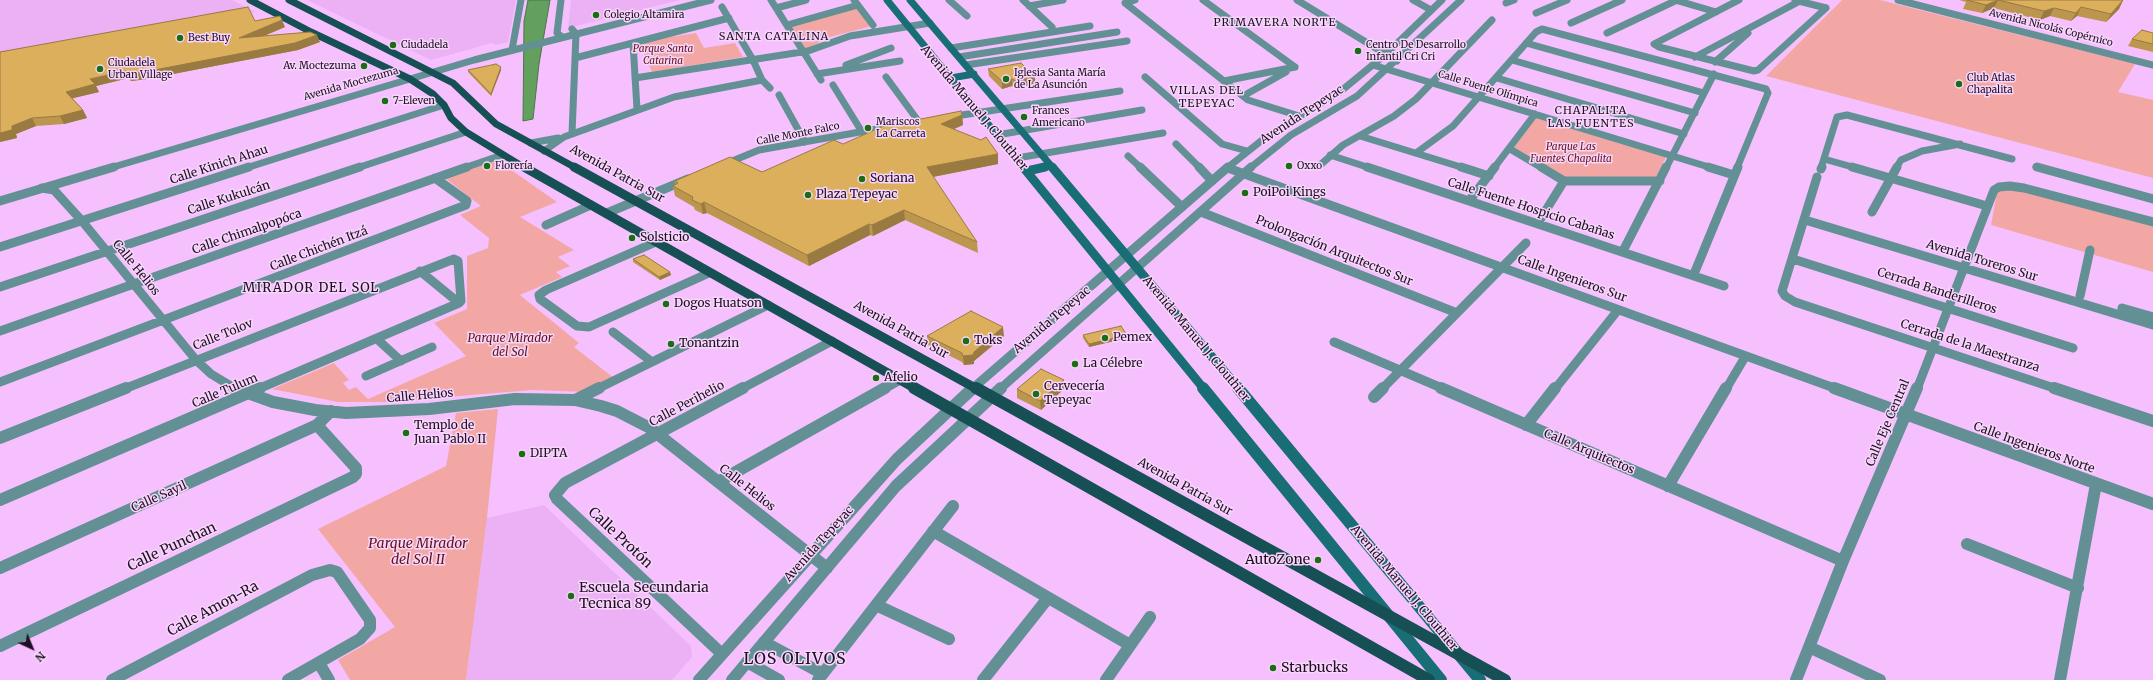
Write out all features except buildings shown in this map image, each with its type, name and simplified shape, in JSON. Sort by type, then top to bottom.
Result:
[{"type":"main road","points":[[250,0],[311,32],[410,79],[433,94],[444,105],[451,118],[466,132],[502,155],[832,340],[1429,680]]},
{"type":"main road","name":"Avenida Patria Sur","points":[[289,0],[434,72],[453,83],[496,124],[531,144],[1505,680]]},
{"type":"main road","name":"Avenida Manuel J. Clouthier","points":[[887,0],[907,27],[998,134],[1441,680]]},
{"type":"main road","name":"Avenida Manuel J. Clouthier","points":[[910,0],[1128,256],[1480,680]]},
{"type":"main road","points":[[951,78],[974,74]]},
{"type":"main road","points":[[1027,171],[1051,166]]},
{"type":"street","points":[[514,47],[521,0]]},
{"type":"street","points":[[560,35],[561,0]]},
{"type":"street","name":"Avenida Moctezuma","points":[[574,32],[689,0]]},
{"type":"street","name":"Avenida Moctezuma","points":[[0,194],[424,67],[711,0]]},
{"type":"street","points":[[771,0],[819,77],[827,73],[889,46],[903,64],[827,73]]},
{"type":"street","points":[[776,8],[806,0]]},
{"type":"street","points":[[949,0],[967,16]]},
{"type":"street","points":[[1023,0],[1052,27]]},
{"type":"street","points":[[1030,6],[1063,0]]},
{"type":"street","points":[[1135,0],[1125,4],[1248,100],[1299,116]]},
{"type":"street","points":[[1203,0],[1295,67]]},
{"type":"street","points":[[1297,0],[1397,61]]},
{"type":"street","points":[[1413,0],[1431,10]]},
{"type":"street","name":"Avenida Tepeyac","points":[[699,680],[810,554],[897,459],[950,408],[1128,256],[1247,151],[1266,137],[1341,91],[1386,54],[1442,0]]},
{"type":"street","name":"Avenida Tepeyac","points":[[732,680],[896,486],[967,418],[1138,269],[1244,174],[1291,136],[1358,96],[1461,0]]},
{"type":"street","points":[[1506,3],[1514,0]]},
{"type":"street","points":[[1536,13],[1567,0]]},
{"type":"street","points":[[1571,23],[1622,0]]},
{"type":"street","points":[[1607,33],[1676,0],[1716,12]]},
{"type":"street","points":[[1695,57],[1798,1],[1826,8],[1758,70],[1746,70],[1695,57],[1654,44],[1739,0]]},
{"type":"street","name":"Avenida Nicolás Copérnico","points":[[1898,0],[2153,64]]},
{"type":"street","name":"Avenida Nicolás Copérnico","points":[[1919,0],[2153,59]]},
{"type":"street","points":[[787,25],[856,3],[873,25]]},
{"type":"street","points":[[722,7],[753,60],[762,80],[770,88]]},
{"type":"street","points":[[575,58],[729,18]]},
{"type":"street","points":[[1319,166],[1330,156],[1394,116],[1416,99],[1492,20]]},
{"type":"street","points":[[1715,62],[1760,22]]},
{"type":"street","points":[[635,78],[803,52],[850,36],[930,23]]},
{"type":"street","points":[[951,48],[1090,26]]},
{"type":"street","points":[[1416,153],[1453,126],[1497,78],[1526,43],[1538,30],[1542,29],[1766,89],[1768,93],[1694,274]]},
{"type":"street","points":[[574,32],[574,132]]},
{"type":"street","points":[[959,57],[1117,32]]},
{"type":"street","name":"Avenida Moctezuma","points":[[55,187],[434,72],[514,47],[522,42],[548,38]]},
{"type":"street","points":[[966,65],[1127,41]]},
{"type":"street","points":[[633,42],[637,109]]},
{"type":"street","points":[[1526,43],[1704,93]]},
{"type":"street","points":[[2112,54],[2127,55],[2130,54],[2129,52]]},
{"type":"street","points":[[1512,60],[1695,113]]},
{"type":"street","name":"Calle Fuente Olímpica","points":[[1373,65],[1734,175]]},
{"type":"street","points":[[1224,81],[1295,67]]},
{"type":"street","points":[[1243,96],[1295,67]]},
{"type":"street","points":[[1623,251],[1714,74]]},
{"type":"street","points":[[1145,76],[1222,144],[1247,151]]},
{"type":"street","points":[[886,78],[919,122]]},
{"type":"street","points":[[1497,78],[1684,134]]},
{"type":"street","points":[[531,144],[557,138],[674,97],[762,80]]},
{"type":"street","points":[[834,85],[862,132]]},
{"type":"street","points":[[942,118],[1120,91]]},
{"type":"street","points":[[779,95],[805,142]]},
{"type":"street","name":"Calle Kinich Ahau","points":[[0,247],[444,105]]},
{"type":"street","points":[[998,134],[1142,110]]},
{"type":"street","points":[[1469,201],[1510,149],[1535,114]]},
{"type":"street","points":[[1793,259],[1805,217],[1838,117],[1853,116],[2012,159]]},
{"type":"street","name":"Calle Monte Falco","points":[[714,168],[759,150],[898,126]]},
{"type":"street","name":"Calle Kukulcán","points":[[0,287],[466,132]]},
{"type":"street","points":[[544,151],[574,132]]},
{"type":"street","points":[[1016,158],[1163,133]]},
{"type":"street","points":[[1360,136],[1489,176]]},
{"type":"street","points":[[1176,144],[1212,181]]},
{"type":"street","points":[[1872,212],[1901,160],[1912,154],[1960,144]]},
{"type":"street","points":[[1510,149],[1564,181],[1660,181]]},
{"type":"street","name":"Calle Chimalpopóca","points":[[0,331],[502,155]]},
{"type":"street","points":[[1128,156],[1182,207]]},
{"type":"street","name":"Calle Fuente Hospicio Cabañas","points":[[1330,156],[1694,274],[1724,286]]},
{"type":"street","points":[[2036,167],[2153,199]]},
{"type":"street","name":"Calle Ingenieros Sur","points":[[1228,168],[1907,415]]},
{"type":"street","points":[[1821,168],[1889,180],[1986,208]]},
{"type":"street","points":[[606,213],[700,174]]},
{"type":"street","name":"Calle Chichén Itzá","points":[[0,382],[466,205],[467,201],[435,178]]},
{"type":"street","points":[[1538,223],[1564,181]]},
{"type":"street","name":"Calle Eje Central","points":[[1796,680],[1843,561],[1907,415],[1963,264],[1994,190],[1999,187],[2010,186],[2153,222]]},
{"type":"street","points":[[0,201],[42,188],[55,187]]},
{"type":"street","name":"Calle Helios","points":[[55,187],[106,252],[196,360],[211,374],[230,387],[248,395],[273,402],[331,411],[386,412],[515,399],[575,400],[617,411],[639,421],[658,434],[827,568]]},
{"type":"street","points":[[546,224],[591,205]]},
{"type":"street","name":"Prolongación Arquitectos Sur","points":[[1202,212],[1457,312]]},
{"type":"street","name":"Avenida Toreros Sur","points":[[1805,217],[1963,264],[2153,325]]},
{"type":"street","points":[[656,242],[539,295],[540,299],[577,326],[584,328],[594,326],[709,272]]},
{"type":"street","points":[[1374,398],[1526,243]]},
{"type":"street","points":[[2080,296],[2090,250]]},
{"type":"street","name":"Calle Tolov","points":[[0,438],[420,271],[457,259],[461,301],[459,304]]},
{"type":"street","name":"Cerrada de la Maestranza","points":[[1793,259],[1782,291],[1785,296],[1795,302],[2153,421]]},
{"type":"street","name":"Cerrada Banderilleros","points":[[1793,259],[2073,348]]},
{"type":"street","name":"Avenida Toreros Sur","points":[[1963,264],[2080,296],[2153,318]]},
{"type":"street","points":[[420,271],[459,304]]},
{"type":"street","name":"Calle Tulum","points":[[0,500],[459,304]]},
{"type":"street","points":[[575,400],[768,305]]},
{"type":"street","points":[[1526,425],[1618,310]]},
{"type":"street","points":[[613,332],[652,362]]},
{"type":"street","points":[[377,339],[401,361]]},
{"type":"street","name":"Calle Perihelio","points":[[557,491],[565,483],[832,340]]},
{"type":"street","name":"Calle Arquitectos","points":[[1334,342],[1843,561]]},
{"type":"street","points":[[366,376],[432,347]]},
{"type":"street","points":[[1668,486],[1745,357]]},
{"type":"street","points":[[718,482],[900,380]]},
{"type":"street","points":[[317,425],[331,411]]},
{"type":"street","name":"Calle Ingenieros Norte","points":[[1907,415],[2153,504]]},
{"type":"street","name":"Calle Punchan","points":[[0,646],[349,479],[356,474],[356,468],[317,425]]},
{"type":"street","name":"Calle Sayil","points":[[0,568],[317,425]]},
{"type":"street","points":[[2060,680],[2096,484]]},
{"type":"street","name":"Calle Protón","points":[[557,491],[555,495],[557,499],[722,654]]},
{"type":"street","points":[[764,642],[820,677],[953,506]]},
{"type":"street","points":[[934,532],[1130,645]]},
{"type":"street","points":[[1967,544],[2078,588]]},
{"type":"street","name":"Calle Amon-Ra","points":[[112,680],[312,575],[330,570],[337,572],[345,582],[370,620],[370,628],[360,639],[319,663]]},
{"type":"street","points":[[983,680],[1048,598]]},
{"type":"street","points":[[876,605],[949,639]]},
{"type":"street","points":[[1106,680],[1150,617]]},
{"type":"street","points":[[1809,647],[1880,680]]},
{"type":"street","points":[[747,662],[779,680]]},
{"type":"street","points":[[288,680],[319,663],[330,680]]},
{"type":"shaded area","points":[[0,0],[232,0],[256,12],[0,59]]},
{"type":"shaded area","points":[[307,0],[516,0],[508,42],[496,45],[492,43],[431,60]]},
{"type":"shaded area","points":[[528,0],[550,0],[539,64],[533,119],[523,121],[524,21]]},
{"type":"shaded area","name":"Colegio Altamira","points":[[571,0],[680,0],[568,28]]},
{"type":"shaded area","points":[[544,505],[691,646],[692,657],[672,680],[466,680],[487,518]]},
{"type":"green space","name":"Club Atlas Chapalita","points":[[1842,0],[1880,0],[2135,64],[2118,92],[2153,100],[2153,178],[1766,76]]},
{"type":"green space","points":[[858,5],[872,26],[830,37],[803,51],[787,25]]},
{"type":"green space","name":"Parque Santa Catarina","points":[[696,33],[704,48],[735,43],[743,57],[652,72],[639,42]]},
{"type":"green space","name":"Parque Las Fuentes Chapalita","points":[[1537,116],[1666,157],[1655,178],[1566,178],[1513,148]]},
{"type":"green space","name":"Parque Mirador del Sol","points":[[497,160],[557,202],[520,217],[574,250],[558,257],[570,266],[556,272],[562,277],[520,295],[579,343],[574,347],[614,378],[586,392],[532,390],[387,402],[338,402],[272,389],[334,363],[349,380],[343,383],[349,390],[356,387],[368,399],[466,356],[434,323],[467,309],[467,256],[488,248],[489,238],[460,215],[481,206],[445,178]]},
{"type":"green space","points":[[2012,187],[2153,224],[2153,272],[1991,225],[1997,192]]},
{"type":"green space","name":"Parque Mirador del Sol II","points":[[498,409],[487,518],[466,680],[350,680],[338,660],[395,627],[318,529],[446,466],[456,413]]},
{"type":"place","name":"Colegio Altamira","points":[[596,15]]},
{"type":"place","name":"Best Buy","points":[[180,38]]},
{"type":"place","name":"Ciudadela","points":[[393,45]]},
{"type":"place","name":"Centro De Desarrollo Infantil Cri Cri","points":[[1358,51]]},
{"type":"place","name":"Av. Moctezuma","points":[[364,66]]},
{"type":"place","name":"Ciudadela Urban Village","points":[[100,69]]},
{"type":"place","name":"Iglesia Santa María de La Asunción","points":[[1006,79]]},
{"type":"place","name":"Club Atlas Chapalita","points":[[1959,84]]},
{"type":"place","name":"7-Eleven","points":[[385,101]]},
{"type":"place","name":"Frances Americano","points":[[1024,117]]},
{"type":"place","name":"Mariscos La Carreta","points":[[868,128]]},
{"type":"place","name":"Florería","points":[[487,166]]},
{"type":"place","name":"Oxxo","points":[[1289,166]]},
{"type":"place","name":"Soriana","points":[[862,179]]},
{"type":"place","name":"PoiPoi Kings","points":[[1245,193]]},
{"type":"place","name":"Plaza Tepeyac","points":[[808,195]]},
{"type":"place","name":"Solsticio","points":[[632,238]]},
{"type":"place","name":"Dogos Huatson","points":[[666,304]]},
{"type":"place","name":"Pemex","points":[[1105,338]]},
{"type":"place","name":"Toks","points":[[966,341]]},
{"type":"place","name":"Tonantzin","points":[[671,344]]},
{"type":"place","name":"La Célebre","points":[[1075,364]]},
{"type":"place","name":"Afelio","points":[[876,378]]},
{"type":"place","name":"Cervecería Tepeyac","points":[[1036,394]]},
{"type":"place","name":"Templo de Juan Pablo II","points":[[406,433]]},
{"type":"place","name":"DIPTA","points":[[522,454]]},
{"type":"place","name":"AutoZone","points":[[1318,560]]},
{"type":"place","name":"Escuela Secundaria Tecnica 89","points":[[571,596]]},
{"type":"place","name":"Starbucks","points":[[1273,668]]},
{"type":"district","name":"PRIMAVERA NORTE","points":[[1275,23]]},
{"type":"district","name":"SANTA CATALINA","points":[[774,37]]},
{"type":"district","name":"VILLAS DEL TEPEYAC","points":[[1207,97]]},
{"type":"district","name":"CHAPALITA LAS FUENTES","points":[[1591,117]]},
{"type":"district","name":"MIRADOR DEL SOL","points":[[311,288]]},
{"type":"district","name":"LOS OLIVOS","points":[[795,659]]}]
